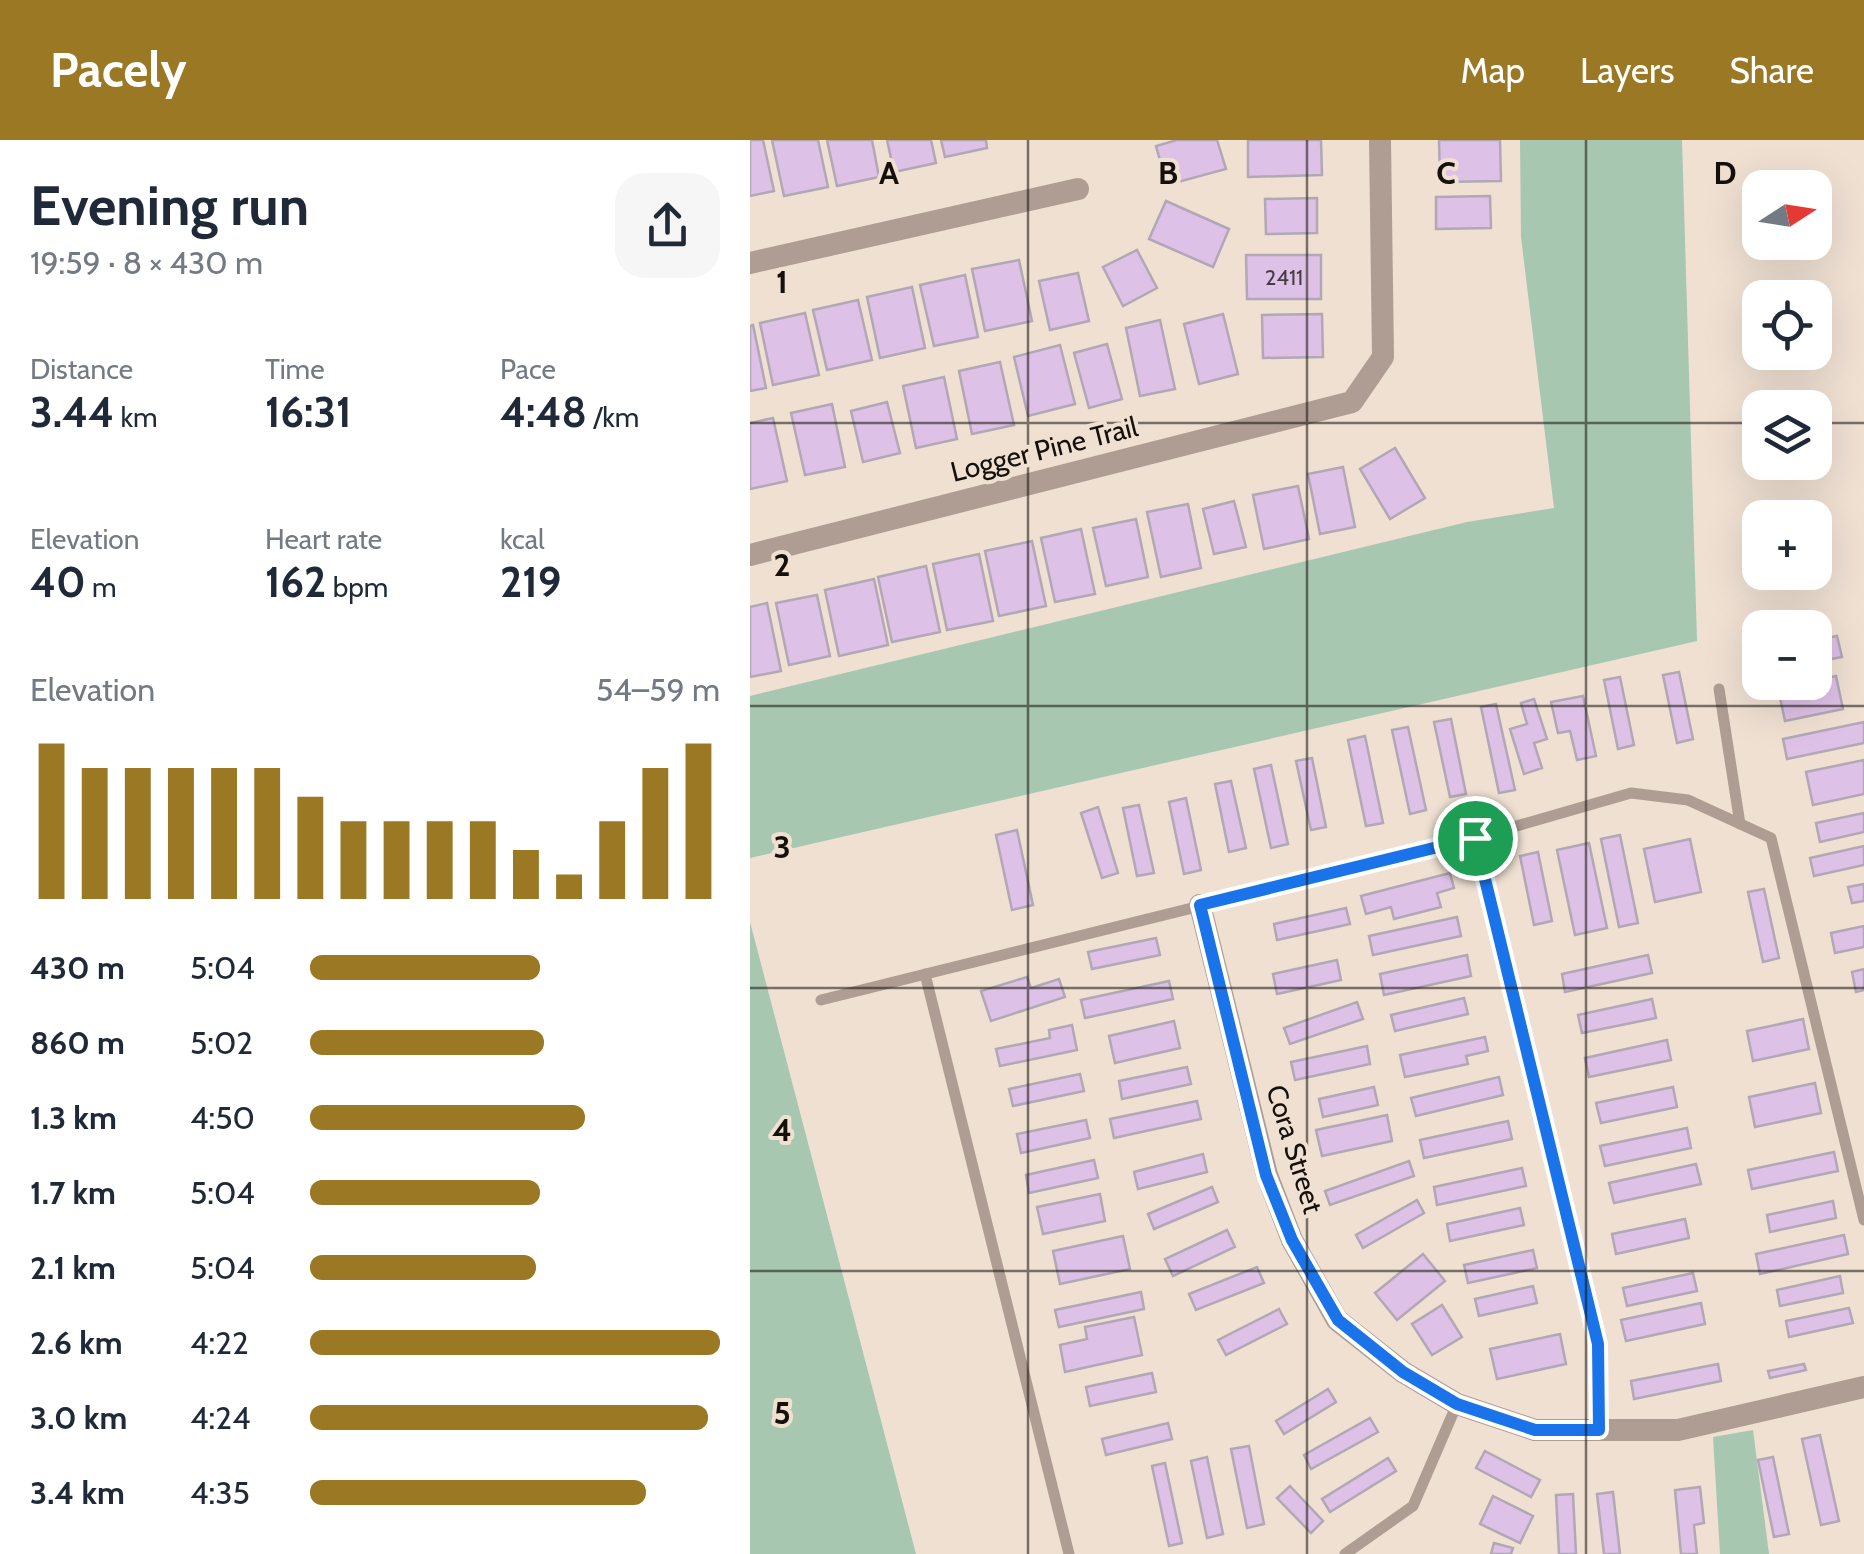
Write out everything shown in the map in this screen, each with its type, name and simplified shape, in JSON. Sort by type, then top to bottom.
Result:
[{"type":"street","name":"Logger Pine Trail","points":[[750,555],[1352,402],[1383,358],[1380,140]]},
{"type":"street","points":[[750,263],[1078,189]]},
{"type":"street","name":"Cora Street","points":[[1200,905],[1266,1175],[1292,1240],[1338,1320],[1403,1372],[1457,1404],[1535,1430],[1678,1430],[1864,1388]]},
{"type":"lane","points":[[1719,689],[1740,824]]},
{"type":"lane","points":[[821,1000],[1475,838],[1631,793],[1688,800],[1771,838],[1864,1220]]},
{"type":"lane","points":[[1475,838],[1598,1344],[1599,1430]]},
{"type":"lane","points":[[925,974],[1068,1554]]},
{"type":"lane","points":[[1344,1554],[1413,1506],[1457,1404]]},
{"type":"green space","points":[[1520,140],[1682,140],[1697,641],[750,858],[750,696],[1467,522],[1554,508],[1521,237]]},
{"type":"green space","points":[[750,922],[916,1554],[750,1554]]},
{"type":"green space","points":[[1753,1430],[1769,1554],[1720,1554],[1713,1437]]},
{"type":"building","points":[[750,140],[763,140],[774,191],[750,196]]},
{"type":"building","points":[[772,140],[818,140],[828,187],[784,196]]},
{"type":"building","points":[[827,140],[872,140],[879,177],[837,186]]},
{"type":"building","points":[[887,140],[931,140],[936,163],[894,172]]},
{"type":"building","points":[[941,140],[986,140],[987,148],[945,157]]},
{"type":"building","points":[[1177,140],[1217,140],[1226,169],[1167,185],[1156,146]]},
{"type":"building","points":[[1248,140],[1321,140],[1322,175],[1248,177]]},
{"type":"building","points":[[1439,140],[1500,140],[1501,181],[1440,182]]},
{"type":"building","points":[[1490,196],[1491,228],[1436,229],[1436,197]]},
{"type":"building","points":[[1317,198],[1317,233],[1266,234],[1265,199]]},
{"type":"building","points":[[1166,201],[1229,229],[1213,267],[1149,239]]},
{"type":"building","points":[[1137,250],[1157,288],[1123,306],[1103,267]]},
{"type":"building","points":[[1246,255],[1321,255],[1321,299],[1247,299]]},
{"type":"building","points":[[1019,260],[1032,321],[985,331],[972,269]]},
{"type":"building","points":[[1078,273],[1089,321],[1050,330],[1039,281]]},
{"type":"building","points":[[965,275],[978,337],[934,346],[920,285]]},
{"type":"building","points":[[912,287],[925,348],[880,358],[867,297]]},
{"type":"building","points":[[858,300],[872,360],[827,370],[813,310]]},
{"type":"building","points":[[805,313],[819,375],[773,385],[760,323]]},
{"type":"building","points":[[1223,314],[1238,374],[1199,384],[1184,324]]},
{"type":"building","points":[[1322,314],[1323,357],[1263,358],[1262,315]]},
{"type":"building","points":[[1160,320],[1175,389],[1140,396],[1126,328]]},
{"type":"building","points":[[753,325],[766,388],[750,391],[750,326]]},
{"type":"building","points":[[1107,344],[1122,399],[1089,408],[1074,353]]},
{"type":"building","points":[[1060,345],[1075,404],[1028,416],[1014,357]]},
{"type":"building","points":[[1000,362],[1014,425],[972,434],[959,371]]},
{"type":"building","points":[[944,377],[957,439],[916,448],[903,386]]},
{"type":"building","points":[[887,402],[900,453],[863,462],[851,411]]},
{"type":"building","points":[[832,404],[845,467],[805,475],[791,413]]},
{"type":"building","points":[[773,418],[787,481],[750,489],[750,423]]},
{"type":"building","points":[[1395,448],[1425,498],[1390,519],[1360,469]]},
{"type":"building","points":[[1343,467],[1355,527],[1320,534],[1308,474]]},
{"type":"building","points":[[1298,486],[1309,539],[1264,549],[1253,495]]},
{"type":"building","points":[[1234,501],[1246,547],[1214,554],[1203,509]]},
{"type":"building","points":[[1188,504],[1201,568],[1161,577],[1147,512]]},
{"type":"building","points":[[1136,519],[1148,577],[1106,586],[1093,528]]},
{"type":"building","points":[[1081,529],[1095,594],[1055,602],[1041,538]]},
{"type":"building","points":[[1032,541],[1046,606],[999,616],[985,551]]},
{"type":"building","points":[[979,554],[993,621],[947,630],[933,564]]},
{"type":"building","points":[[926,566],[940,632],[892,642],[878,577]]},
{"type":"building","points":[[874,579],[888,645],[839,656],[825,590]]},
{"type":"building","points":[[817,595],[830,656],[789,665],[776,603]]},
{"type":"building","points":[[767,603],[781,671],[750,677],[750,607]]},
{"type":"building","points":[[1837,636],[1842,657],[1832,659],[1832,637]]},
{"type":"building","points":[[1679,672],[1693,739],[1677,743],[1663,675]]},
{"type":"building","points":[[1836,676],[1843,709],[1785,721],[1781,700],[1832,700],[1832,677]]},
{"type":"building","points":[[1620,677],[1634,745],[1618,749],[1604,680]]},
{"type":"building","points":[[1583,696],[1596,756],[1577,760],[1570,731],[1558,733],[1551,702]]},
{"type":"building","points":[[1534,699],[1547,739],[1534,743],[1542,768],[1524,774],[1510,729],[1527,724],[1521,703]]},
{"type":"building","points":[[1496,704],[1515,790],[1499,793],[1481,707]]},
{"type":"building","points":[[1451,719],[1466,794],[1450,797],[1434,722]]},
{"type":"building","points":[[1864,722],[1864,743],[1787,759],[1783,739]]},
{"type":"building","points":[[1408,727],[1426,810],[1410,814],[1392,730]]},
{"type":"building","points":[[1365,736],[1383,823],[1366,826],[1348,740]]},
{"type":"building","points":[[1312,758],[1326,827],[1311,830],[1296,761]]},
{"type":"building","points":[[1864,760],[1864,794],[1813,805],[1806,772]]},
{"type":"building","points":[[1271,765],[1288,844],[1271,848],[1254,769]]},
{"type":"building","points":[[1231,781],[1246,848],[1229,852],[1215,784]]},
{"type":"building","points":[[1186,798],[1201,870],[1184,874],[1169,802]]},
{"type":"building","points":[[1139,805],[1154,873],[1137,876],[1123,808]]},
{"type":"building","points":[[1098,807],[1118,873],[1102,878],[1081,813]]},
{"type":"building","points":[[1864,813],[1864,832],[1820,842],[1816,823]]},
{"type":"building","points":[[1017,830],[1033,905],[1012,910],[996,835]]},
{"type":"building","points":[[1620,835],[1638,923],[1619,927],[1601,839]]},
{"type":"building","points":[[1690,839],[1701,892],[1655,902],[1644,849]]},
{"type":"building","points":[[1589,843],[1607,928],[1575,935],[1557,850]]},
{"type":"building","points":[[1864,846],[1864,865],[1814,876],[1810,858]]},
{"type":"building","points":[[1538,852],[1552,921],[1534,925],[1520,856]]},
{"type":"building","points":[[1450,873],[1454,888],[1437,893],[1441,907],[1394,919],[1391,907],[1366,914],[1361,896]]},
{"type":"building","points":[[1864,884],[1864,901],[1852,903],[1848,887]]},
{"type":"building","points":[[1764,889],[1779,958],[1763,962],[1748,892]]},
{"type":"building","points":[[1346,908],[1350,924],[1277,940],[1274,924]]},
{"type":"building","points":[[1457,917],[1461,936],[1373,955],[1369,936]]},
{"type":"building","points":[[1864,926],[1864,947],[1835,953],[1831,933]]},
{"type":"building","points":[[1156,938],[1160,955],[1092,969],[1088,952]]},
{"type":"building","points":[[1467,955],[1471,976],[1384,995],[1380,974]]},
{"type":"building","points":[[1648,955],[1652,973],[1565,992],[1562,974]]},
{"type":"building","points":[[1337,960],[1341,980],[1277,994],[1273,974]]},
{"type":"building","points":[[1864,969],[1864,990],[1856,992],[1852,972]]},
{"type":"building","points":[[1027,977],[1031,988],[1059,979],[1065,997],[991,1021],[981,991]]},
{"type":"building","points":[[1169,981],[1173,999],[1085,1018],[1081,1000]]},
{"type":"building","points":[[1464,998],[1468,1014],[1395,1031],[1391,1015]]},
{"type":"building","points":[[1652,999],[1656,1018],[1582,1033],[1578,1015]]},
{"type":"building","points":[[1357,1002],[1363,1019],[1290,1044],[1284,1028]]},
{"type":"building","points":[[1803,1019],[1809,1049],[1753,1061],[1747,1031]]},
{"type":"building","points":[[1174,1021],[1180,1048],[1115,1063],[1109,1036]]},
{"type":"building","points":[[1072,1025],[1077,1050],[1000,1066],[996,1049],[1050,1038],[1049,1030]]},
{"type":"building","points":[[1485,1037],[1488,1051],[1466,1056],[1468,1064],[1405,1077],[1400,1055]]},
{"type":"building","points":[[1667,1040],[1671,1060],[1589,1077],[1585,1058]]},
{"type":"building","points":[[1367,1046],[1370,1064],[1295,1080],[1291,1062]]},
{"type":"building","points":[[1187,1067],[1191,1084],[1122,1099],[1119,1081]]},
{"type":"building","points":[[1080,1074],[1084,1091],[1013,1106],[1009,1089]]},
{"type":"building","points":[[1499,1077],[1503,1095],[1416,1116],[1411,1098]]},
{"type":"building","points":[[1815,1083],[1821,1113],[1755,1127],[1749,1097]]},
{"type":"building","points":[[1374,1087],[1378,1105],[1323,1117],[1319,1099]]},
{"type":"building","points":[[1673,1087],[1677,1107],[1601,1123],[1596,1103]]},
{"type":"building","points":[[1197,1101],[1201,1119],[1114,1138],[1110,1119]]},
{"type":"building","points":[[1387,1115],[1392,1141],[1322,1156],[1316,1130]]},
{"type":"building","points":[[1086,1120],[1090,1138],[1021,1153],[1017,1134]]},
{"type":"building","points":[[1508,1121],[1512,1139],[1424,1158],[1420,1140]]},
{"type":"building","points":[[1687,1128],[1691,1148],[1605,1166],[1600,1146]]},
{"type":"building","points":[[1834,1152],[1838,1171],[1752,1189],[1748,1170]]},
{"type":"building","points":[[1203,1154],[1207,1172],[1138,1189],[1134,1172]]},
{"type":"building","points":[[1094,1160],[1098,1178],[1029,1193],[1026,1175]]},
{"type":"building","points":[[1409,1161],[1414,1176],[1330,1205],[1325,1191]]},
{"type":"building","points":[[1696,1164],[1701,1184],[1614,1203],[1609,1183]]},
{"type":"building","points":[[1522,1168],[1526,1186],[1437,1205],[1434,1187]]},
{"type":"building","points":[[1212,1187],[1218,1202],[1154,1229],[1148,1214]]},
{"type":"building","points":[[1100,1194],[1105,1221],[1043,1234],[1037,1207]]},
{"type":"building","points":[[1417,1200],[1424,1213],[1363,1248],[1356,1235]]},
{"type":"building","points":[[1833,1201],[1836,1218],[1770,1232],[1767,1215]]},
{"type":"building","points":[[1520,1208],[1524,1225],[1450,1241],[1447,1224]]},
{"type":"building","points":[[1685,1219],[1689,1238],[1616,1254],[1612,1234]]},
{"type":"building","points":[[1227,1230],[1235,1247],[1173,1276],[1165,1259]]},
{"type":"building","points":[[1844,1235],[1848,1254],[1760,1274],[1756,1254]]},
{"type":"building","points":[[1123,1236],[1130,1269],[1060,1284],[1053,1251]]},
{"type":"building","points":[[1533,1250],[1537,1268],[1468,1283],[1464,1265]]},
{"type":"building","points":[[1423,1254],[1445,1281],[1397,1320],[1375,1293]]},
{"type":"building","points":[[1257,1267],[1264,1283],[1196,1310],[1189,1294]]},
{"type":"building","points":[[1693,1273],[1697,1291],[1627,1306],[1623,1288]]},
{"type":"building","points":[[1840,1276],[1843,1293],[1780,1306],[1777,1290]]},
{"type":"building","points":[[1533,1286],[1537,1303],[1479,1316],[1475,1299]]},
{"type":"building","points":[[1141,1292],[1144,1309],[1059,1327],[1055,1310]]},
{"type":"building","points":[[1701,1303],[1705,1324],[1626,1341],[1621,1320]]},
{"type":"building","points":[[1442,1305],[1462,1337],[1432,1355],[1412,1324]]},
{"type":"building","points":[[1849,1308],[1853,1323],[1789,1337],[1786,1321]]},
{"type":"building","points":[[1279,1309],[1287,1324],[1226,1355],[1218,1340]]},
{"type":"building","points":[[1134,1317],[1142,1355],[1065,1372],[1060,1345],[1087,1339],[1085,1327]]},
{"type":"building","points":[[1560,1334],[1566,1364],[1497,1379],[1490,1349]]},
{"type":"building","points":[[1718,1364],[1721,1381],[1634,1399],[1631,1381]]},
{"type":"building","points":[[1804,1364],[1806,1370],[1770,1378],[1768,1371]]},
{"type":"building","points":[[1152,1373],[1156,1392],[1090,1406],[1086,1387]]},
{"type":"building","points":[[1328,1389],[1336,1402],[1284,1434],[1276,1421]]},
{"type":"building","points":[[1370,1418],[1378,1432],[1311,1469],[1304,1455]]},
{"type":"building","points":[[1168,1423],[1172,1439],[1106,1455],[1102,1439]]},
{"type":"building","points":[[1820,1435],[1839,1521],[1821,1525],[1802,1439]]},
{"type":"building","points":[[1249,1446],[1264,1524],[1247,1528],[1231,1449]]},
{"type":"building","points":[[1485,1451],[1540,1480],[1531,1497],[1476,1468]]},
{"type":"building","points":[[1207,1457],[1223,1534],[1207,1538],[1191,1461]]},
{"type":"building","points":[[1773,1457],[1789,1534],[1774,1537],[1758,1460]]},
{"type":"building","points":[[1388,1458],[1396,1471],[1330,1512],[1322,1499]]},
{"type":"building","points":[[1165,1463],[1182,1543],[1169,1546],[1152,1466]]},
{"type":"building","points":[[1290,1486],[1323,1521],[1311,1533],[1277,1498]]},
{"type":"building","points":[[1700,1487],[1704,1523],[1694,1525],[1697,1554],[1681,1554],[1675,1490]]},
{"type":"building","points":[[1613,1492],[1620,1554],[1604,1554],[1597,1494]]},
{"type":"building","points":[[1573,1494],[1576,1554],[1559,1554],[1556,1495]]},
{"type":"building","points":[[1493,1496],[1533,1516],[1520,1543],[1480,1524]]},
{"type":"building","points":[[1494,1543],[1513,1548],[1511,1554],[1491,1554]]},
{"type":"route","points":[[1475,838],[1598,1344],[1599,1430],[1535,1430],[1457,1404],[1403,1372],[1338,1320],[1292,1240],[1266,1175],[1200,905],[1475,838]]}]
